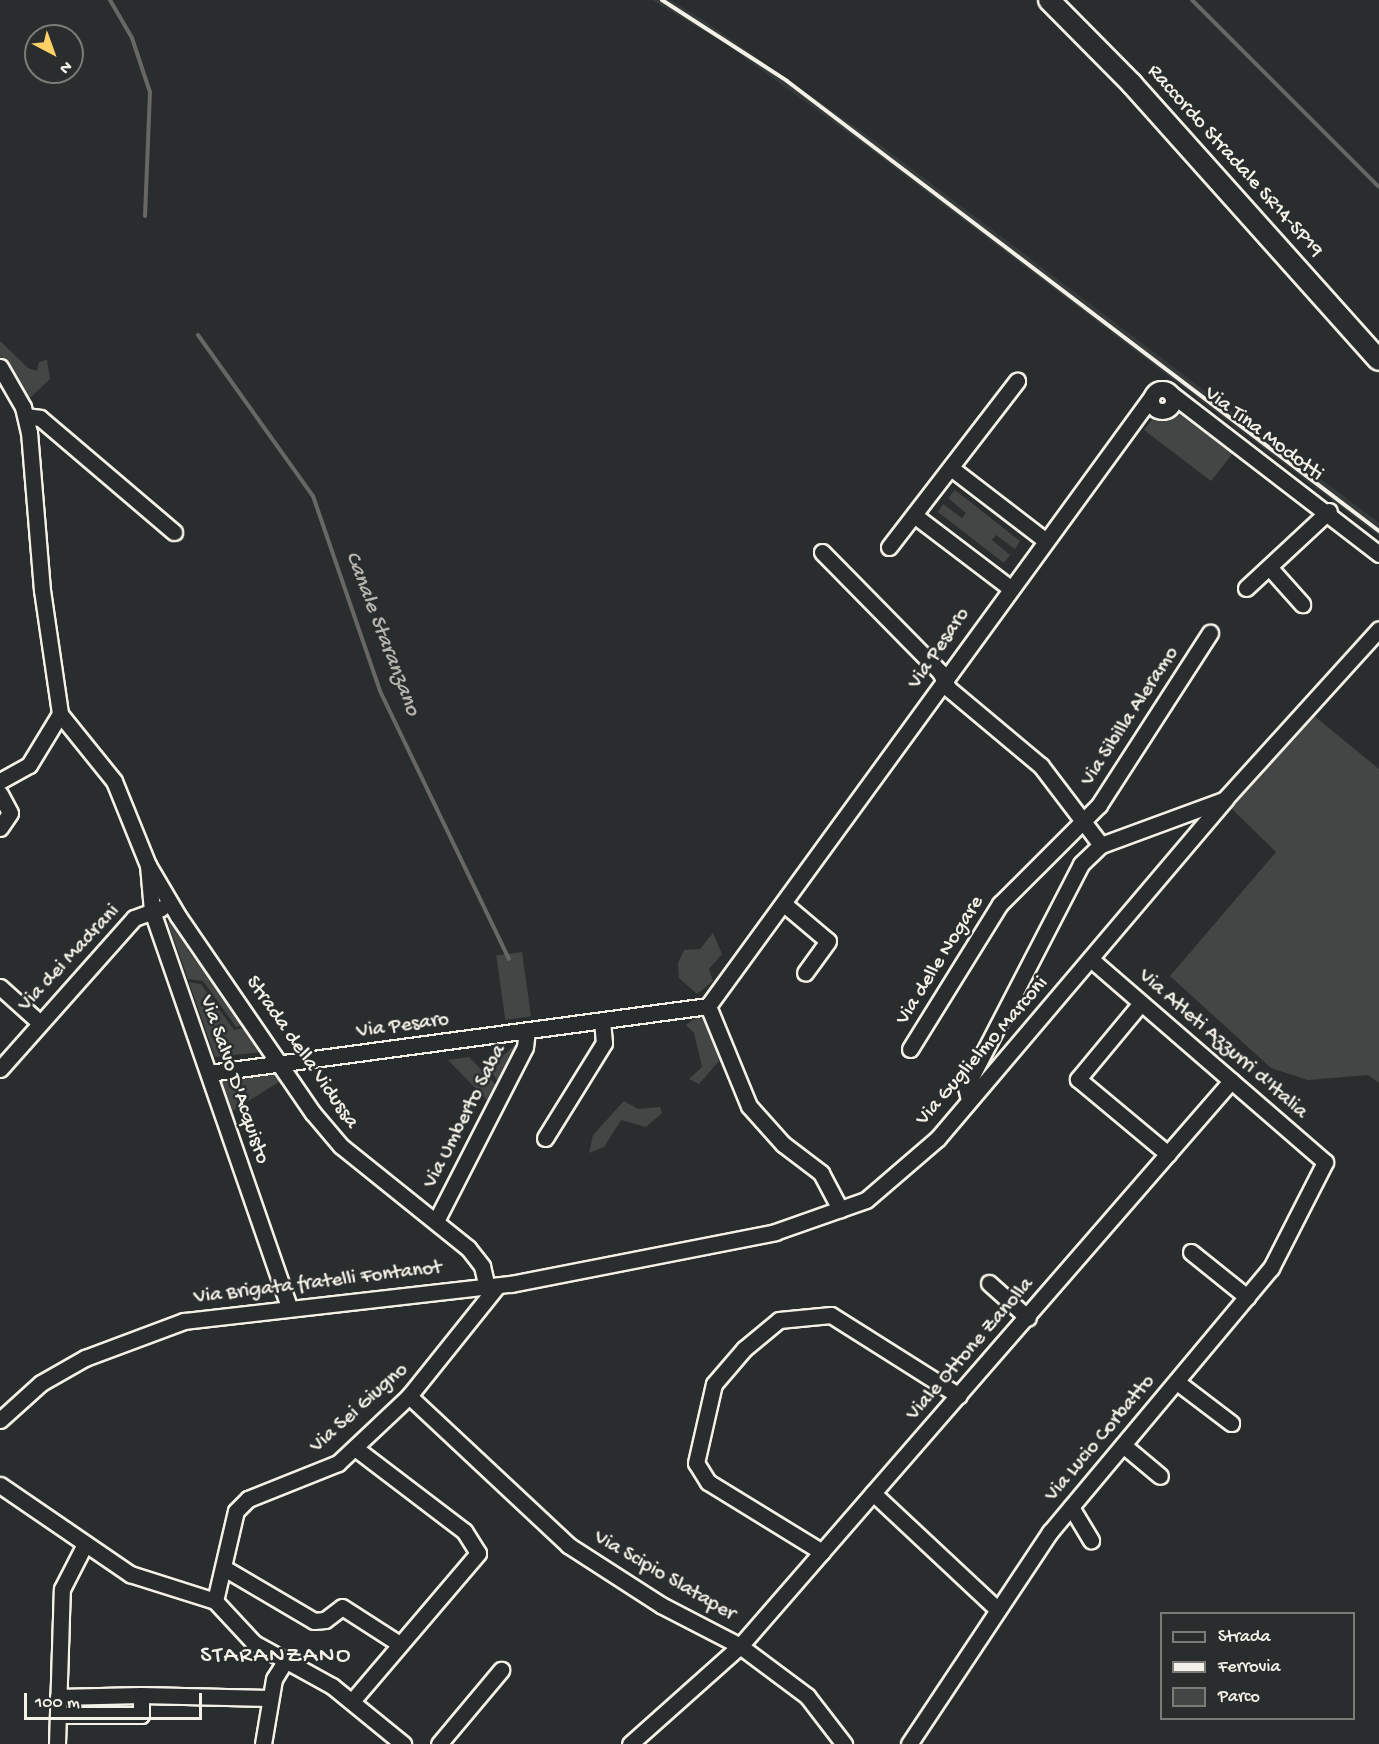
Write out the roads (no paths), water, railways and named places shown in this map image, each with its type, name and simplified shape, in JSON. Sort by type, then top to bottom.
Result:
[{"type":"main road","name":"Raccordo Stradale SR14-SP19","points":[[1049,0],[1132,84],[1379,360]]},
{"type":"street","points":[[0,367],[26,416],[60,714],[29,765],[0,781]]},
{"type":"street","points":[[889,547],[1017,381]]},
{"type":"street","name":"Via Pesaro","points":[[209,1073],[708,1006],[784,904],[1010,588],[1134,421],[1154,402],[1162,389],[1170,393]]},
{"type":"street","name":"Via Tina Modotti","points":[[1170,393],[1329,511],[1379,554]]},
{"type":"street","points":[[26,416],[40,418],[174,532]]},
{"type":"street","points":[[951,468],[1045,540]]},
{"type":"street","name":"Via Tina Modotti","points":[[1245,588],[1329,511]]},
{"type":"street","points":[[914,515],[1010,588]]},
{"type":"street","points":[[822,552],[945,681],[1041,766],[1082,817],[1101,845]]},
{"type":"street","points":[[1269,567],[1302,604]]},
{"type":"street","name":"Via Guglielmo Marconi","points":[[492,1286],[775,1232],[867,1200],[938,1138],[1225,799],[1379,629]]},
{"type":"street","name":"Via Sibilla Aleramo","points":[[1082,817],[1099,805],[1210,633]]},
{"type":"street","points":[[1366,643],[1379,654]]},
{"type":"street","name":"Strada della Vidussa","points":[[60,714],[123,795],[148,865],[171,904],[279,1065],[341,1146],[436,1221],[473,1255],[492,1286]]},
{"type":"street","points":[[0,794],[10,813],[0,828]]},
{"type":"street","points":[[969,1100],[966,1087],[1081,864],[1101,845],[1225,799]]},
{"type":"street","name":"Via delle Nogare","points":[[910,1049],[1000,904],[1057,851],[1082,817]]},
{"type":"street","name":"Via Salvo D'Acquisto","points":[[148,865],[152,910],[289,1307]]},
{"type":"street","points":[[152,910],[171,904]]},
{"type":"street","points":[[784,904],[828,940],[805,973]]},
{"type":"street","name":"Via dei Madrani","points":[[0,1070],[39,1022],[134,918],[152,910]]},
{"type":"street","name":"Via Atleti Azzurri d'Italia","points":[[1091,959],[1325,1162]]},
{"type":"street","points":[[0,987],[39,1022]]},
{"type":"street","points":[[1142,1003],[1078,1079],[1168,1154]]},
{"type":"street","points":[[708,1006],[749,1106],[783,1144],[821,1173],[840,1209]]},
{"type":"street","points":[[545,1138],[604,1043],[602,1021]]},
{"type":"street","name":"Via Umberto Saba","points":[[436,1221],[522,1054],[527,1031]]},
{"type":"street","name":"Viale Ottone Zanolla","points":[[630,1744],[741,1646],[1028,1318],[1231,1081]]},
{"type":"street","name":"Via Lucio Corbatto","points":[[909,1744],[995,1607],[1071,1507],[1271,1268],[1325,1162]]},
{"type":"street","points":[[1191,1252],[1247,1297]]},
{"type":"street","points":[[989,1283],[1028,1318]]},
{"type":"street","name":"Via Brigata fratelli Fontanot","points":[[0,1420],[41,1383],[133,1337],[184,1321],[289,1307],[492,1286]]},
{"type":"street","name":"Via Sei Giugno","points":[[215,1601],[236,1511],[248,1499],[313,1477],[355,1448],[409,1396],[492,1286]]},
{"type":"street","points":[[822,1552],[708,1482],[696,1463],[714,1384],[744,1349],[779,1320],[831,1316],[959,1396]]},
{"type":"street","points":[[1177,1382],[1231,1423]]},
{"type":"street","name":"Via Scipio Slataper","points":[[409,1396],[568,1545],[661,1605],[741,1646],[807,1696],[844,1744]]},
{"type":"street","points":[[1123,1445],[1160,1476]]},
{"type":"street","points":[[353,1700],[478,1547],[355,1448]]},
{"type":"street","points":[[0,1485],[130,1574],[215,1601],[254,1643],[284,1663],[353,1700],[403,1744]]},
{"type":"street","points":[[873,1493],[995,1607]]},
{"type":"street","points":[[1071,1507],[1091,1540]]},
{"type":"street","points":[[57,1744],[63,1589],[85,1544]]},
{"type":"street","points":[[224,1568],[314,1621],[342,1607],[398,1643]]},
{"type":"street","points":[[262,1744],[269,1698],[284,1663]]},
{"type":"street","points":[[439,1744],[501,1670]]},
{"type":"street","points":[[58,1715],[141,1715],[141,1695]]},
{"type":"street","points":[[58,1696],[269,1698]]},
{"type":"waterway","name":"Canale Staranzano","points":[[110,0],[132,38],[150,92],[145,216]]},
{"type":"waterway","points":[[1192,0],[1379,187]]},
{"type":"waterway","name":"Canale Staranzano","points":[[198,335],[313,496],[380,691],[509,959]]},
{"type":"railway","points":[[662,0],[787,81],[1379,531]]},
{"type":"district","name":"STARANZANO","points":[[276,1657]]}]
